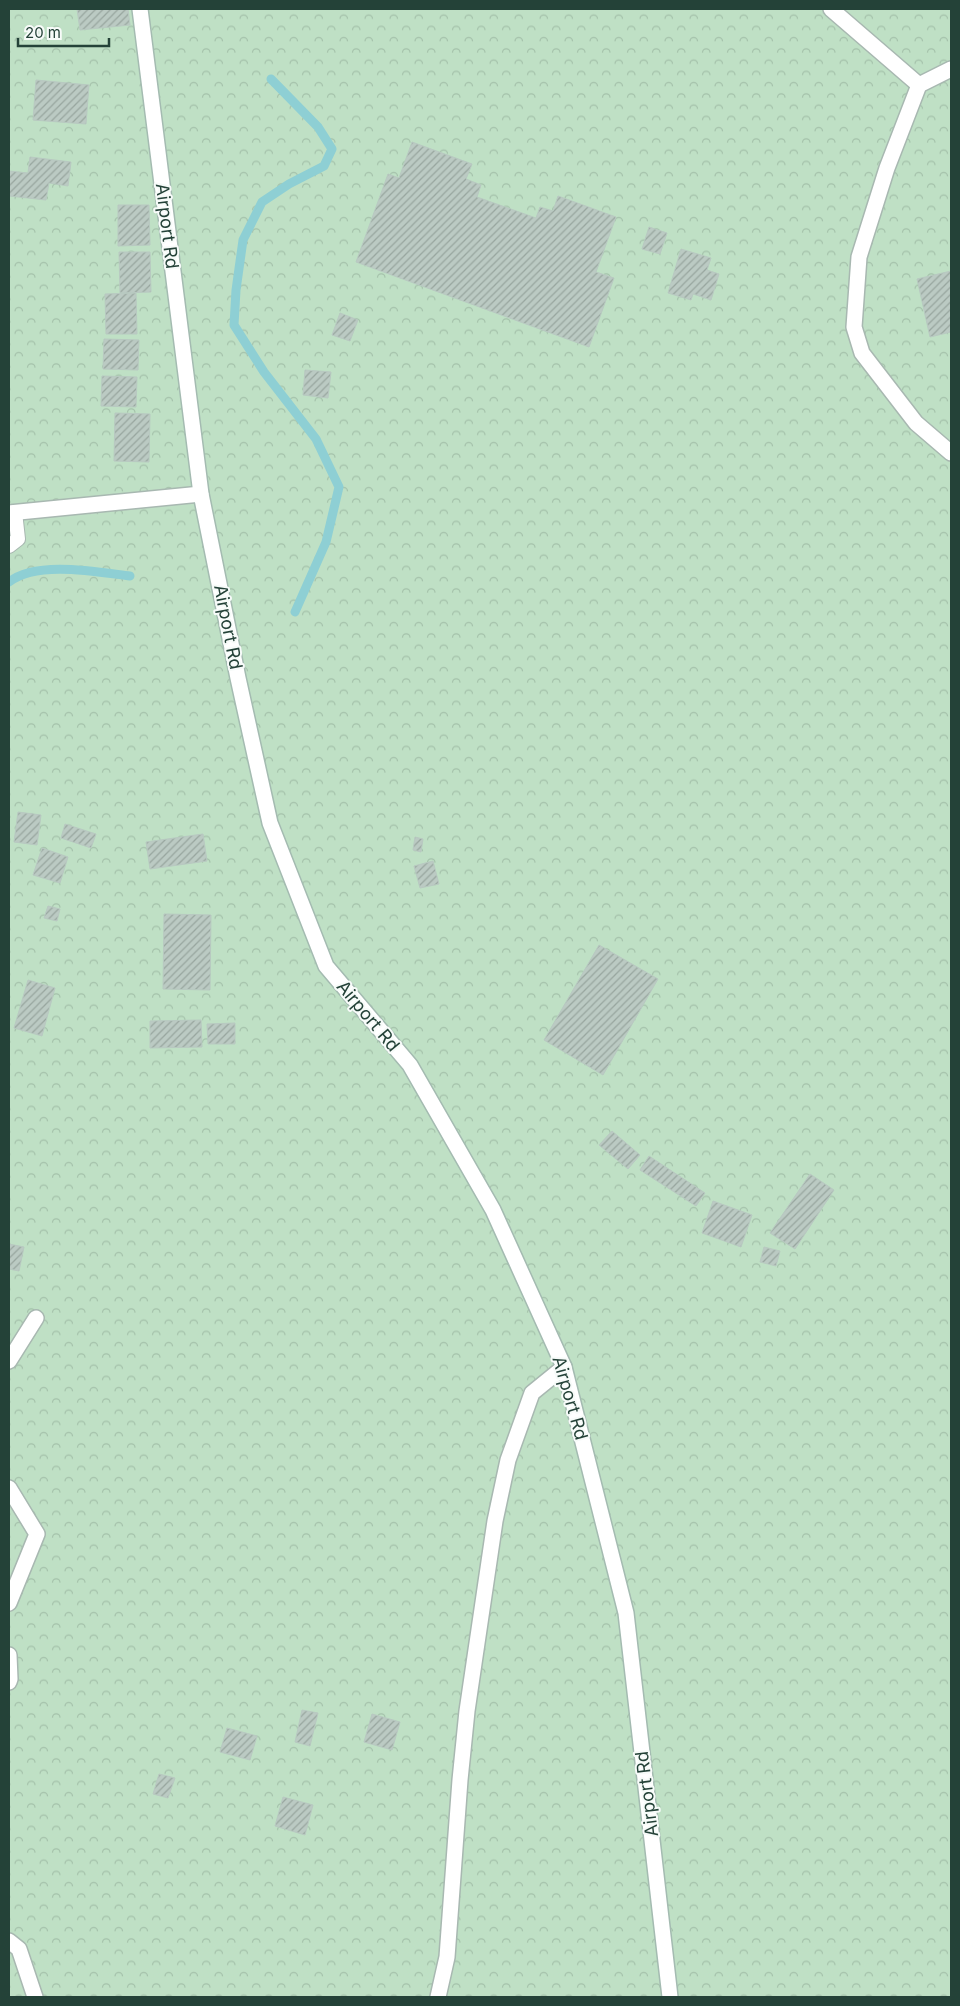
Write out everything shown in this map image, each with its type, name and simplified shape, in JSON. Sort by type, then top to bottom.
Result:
[{"type":"main road","name":"Airport Rd","points":[[140,9],[201,494],[270,824],[326,966],[410,1065],[492,1210],[564,1367],[626,1613],[670,1997]]},
{"type":"main road","points":[[831,9],[919,85]]},
{"type":"main road","points":[[951,69],[919,85],[887,168],[859,258],[854,327],[862,352],[916,423],[951,453]]},
{"type":"main road","points":[[12,513],[201,494]]},
{"type":"main road","points":[[9,1361],[36,1318]]},
{"type":"main road","points":[[438,1997],[447,1957],[466,1711],[495,1521],[508,1460],[532,1393],[564,1367]]},
{"type":"main road","points":[[9,1488],[37,1534],[9,1603]]},
{"type":"main road","points":[[9,1655],[9,1682]]},
{"type":"main road","points":[[9,1941],[19,1949],[35,1997]]},
{"type":"lane","points":[[9,546],[18,539],[12,513]]},
{"type":"green space","points":[[9,9],[951,9],[951,1997],[9,1997]]},
{"type":"building","points":[[77,9],[128,9],[130,25],[80,30]]},
{"type":"building","points":[[36,80],[89,85],[86,124],[33,120]]},
{"type":"building","points":[[412,142],[472,164],[466,179],[481,185],[477,197],[536,218],[540,207],[553,211],[558,196],[616,217],[596,272],[614,278],[589,347],[356,262],[388,174],[399,178]]},
{"type":"building","points":[[30,157],[71,162],[68,186],[49,183],[46,200],[9,196],[9,171],[28,173]]},
{"type":"building","points":[[118,205],[149,205],[150,245],[118,246]]},
{"type":"building","points":[[649,227],[667,233],[660,254],[642,249]]},
{"type":"building","points":[[681,249],[711,258],[707,270],[719,274],[711,300],[693,294],[691,300],[668,293]]},
{"type":"building","points":[[119,252],[150,252],[151,292],[120,293]]},
{"type":"building","points":[[951,271],[951,332],[930,337],[917,279]]},
{"type":"building","points":[[136,293],[137,334],[106,334],[105,294]]},
{"type":"building","points":[[340,313],[358,320],[350,341],[332,335]]},
{"type":"building","points":[[104,339],[139,340],[138,370],[103,369]]},
{"type":"building","points":[[305,370],[331,372],[328,398],[303,395]]},
{"type":"building","points":[[102,376],[137,377],[136,407],[101,406]]},
{"type":"building","points":[[115,413],[150,414],[149,462],[114,461]]},
{"type":"building","points":[[18,812],[41,815],[37,845],[14,842]]},
{"type":"building","points":[[65,824],[96,834],[91,848],[61,838]]},
{"type":"building","points":[[203,834],[207,861],[150,869],[146,842]]},
{"type":"building","points":[[415,837],[423,839],[421,852],[413,850]]},
{"type":"building","points":[[42,848],[68,857],[60,883],[33,875]]},
{"type":"building","points":[[433,861],[439,884],[420,888],[414,866]]},
{"type":"building","points":[[48,906],[60,909],[57,921],[44,918]]},
{"type":"building","points":[[164,914],[211,915],[210,990],[163,989]]},
{"type":"building","points":[[599,945],[658,979],[603,1075],[544,1040]]},
{"type":"building","points":[[28,980],[55,988],[42,1036],[14,1028]]},
{"type":"building","points":[[201,1020],[202,1047],[150,1048],[150,1021]]},
{"type":"building","points":[[235,1023],[235,1044],[208,1044],[207,1024]]},
{"type":"building","points":[[612,1131],[640,1155],[628,1169],[599,1145]]},
{"type":"building","points":[[649,1156],[705,1193],[696,1206],[640,1170]]},
{"type":"building","points":[[810,1174],[834,1190],[795,1249],[770,1233]]},
{"type":"building","points":[[713,1201],[752,1215],[741,1247],[702,1233]]},
{"type":"building","points":[[9,1244],[24,1247],[19,1271],[9,1269]]},
{"type":"building","points":[[764,1247],[780,1251],[776,1266],[760,1262]]},
{"type":"building","points":[[302,1710],[318,1713],[310,1746],[295,1742]]},
{"type":"building","points":[[372,1714],[400,1722],[392,1750],[364,1742]]},
{"type":"building","points":[[227,1728],[257,1736],[250,1760],[220,1752]]},
{"type":"building","points":[[159,1774],[175,1778],[168,1798],[153,1794]]},
{"type":"building","points":[[283,1797],[313,1805],[305,1835],[275,1826]]},
{"type":"waterway","points":[[271,79],[318,127],[332,149],[324,166],[289,184],[262,202],[243,240],[236,290],[234,325],[264,372],[316,439],[339,487],[326,542],[295,612]]},
{"type":"waterway","points":[[9,582],[21,575],[51,569],[85,570],[130,576]]}]
